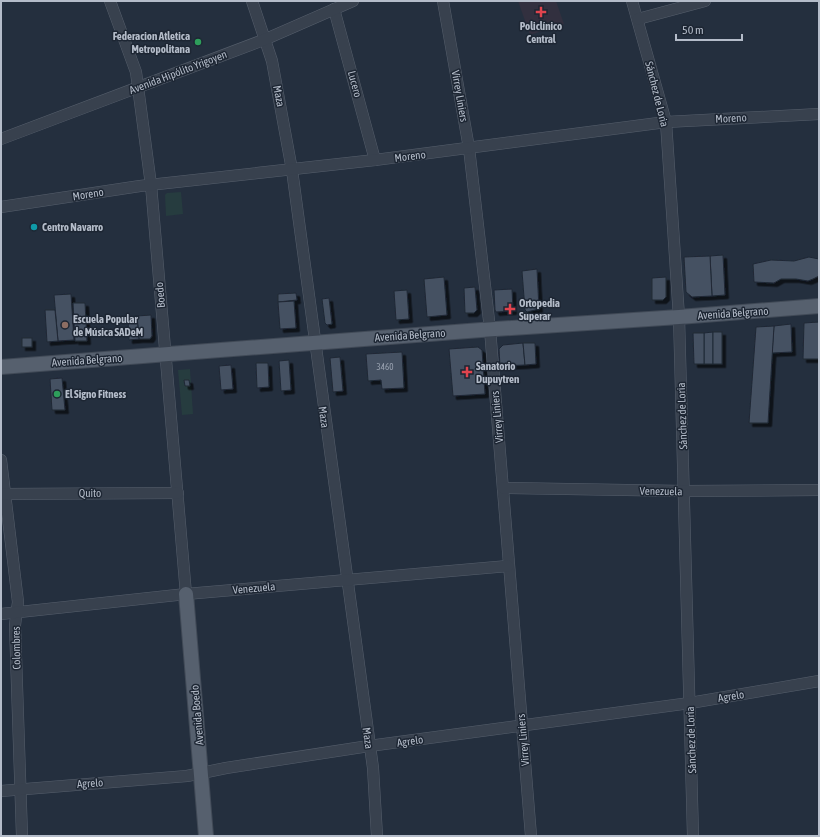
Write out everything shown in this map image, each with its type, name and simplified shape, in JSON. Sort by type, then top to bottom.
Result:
[{"type":"main road","name":"Avenida Belgrano","points":[[1,366],[819,306]]},
{"type":"main road","name":"Avenida Boedo","points":[[186,594],[206,836]]},
{"type":"street","name":"Boedo","points":[[110,1],[136,72],[150,185],[186,594]]},
{"type":"street","name":"Maza","points":[[252,1],[266,39],[272,61],[292,170],[346,579],[373,768],[377,836]]},
{"type":"street","name":"Avenida Hipólito Yrigoyen","points":[[1,139],[266,39],[353,1]]},
{"type":"street","name":"Virrey Liniers","points":[[443,1],[470,148],[490,329],[530,836]]},
{"type":"street","name":"Sánchez de Loria","points":[[632,1],[666,122],[679,317],[693,836]]},
{"type":"street","points":[[638,19],[705,1]]},
{"type":"street","name":"Lucero","points":[[334,9],[375,160]]},
{"type":"street","name":"Moreno","points":[[1,207],[150,185],[375,160],[666,122],[819,114]]},
{"type":"street","name":"Colombres","points":[[1,460],[3,494],[16,578],[18,602],[16,612],[22,836]]},
{"type":"street","name":"Venezuela","points":[[503,488],[684,491],[819,490]]},
{"type":"street","name":"Quito","points":[[3,494],[178,493]]},
{"type":"street","name":"Venezuela","points":[[1,614],[186,594],[508,566]]},
{"type":"street","name":"Agrelo","points":[[1,791],[188,776],[369,746],[690,703],[819,682]]},
{"type":"shaded area","name":"Policlínico Central","points":[[518,1],[556,1],[564,24],[530,35]]},
{"type":"green space","points":[[181,192],[183,214],[166,216],[165,195],[167,193]]},
{"type":"green space","points":[[190,369],[193,414],[182,415],[178,370]]},
{"type":"building","points":[[723,255],[725,295],[712,296],[710,256]]},
{"type":"building","points":[[710,256],[712,296],[692,297],[686,292],[684,257]]},
{"type":"building","points":[[809,257],[819,259],[819,276],[813,279],[808,281],[781,279],[774,283],[754,282],[753,264],[771,260],[794,261]]},
{"type":"building","points":[[537,269],[539,309],[527,312],[525,310],[522,271]]},
{"type":"building","points":[[444,277],[447,315],[427,317],[424,279]]},
{"type":"building","points":[[666,277],[666,297],[663,300],[652,300],[652,278]]},
{"type":"building","points":[[475,287],[477,310],[474,313],[465,313],[464,288]]},
{"type":"building","points":[[512,289],[513,311],[496,312],[494,290]]},
{"type":"building","points":[[407,290],[409,319],[396,320],[394,291]]},
{"type":"building","points":[[296,293],[297,300],[278,302],[278,294]]},
{"type":"building","name":"Escuela Popular de Música SADeM","points":[[71,294],[74,340],[58,341],[54,295]]},
{"type":"building","points":[[329,298],[332,324],[327,325],[325,323],[322,299]]},
{"type":"building","points":[[294,301],[296,328],[280,329],[278,302]]},
{"type":"building","points":[[73,303],[85,303],[87,341],[75,341]]},
{"type":"building","points":[[45,310],[55,310],[58,341],[47,342]]},
{"type":"building","points":[[151,315],[152,336],[150,339],[139,339],[137,316]]},
{"type":"building","points":[[137,316],[139,339],[129,340],[128,317]]},
{"type":"building","points":[[819,322],[819,359],[803,359],[804,323]]},
{"type":"building","points":[[791,324],[792,352],[772,353],[774,326]]},
{"type":"building","points":[[774,326],[768,423],[749,423],[756,327]]},
{"type":"building","points":[[713,332],[713,364],[704,364],[704,333]]},
{"type":"building","points":[[713,332],[722,332],[722,364],[713,364]]},
{"type":"building","points":[[693,333],[704,333],[704,364],[694,364]]},
{"type":"building","points":[[22,338],[32,338],[32,347],[22,347]]},
{"type":"building","points":[[523,343],[525,365],[500,366],[499,349],[503,345]]},
{"type":"building","points":[[523,343],[535,343],[536,364],[525,365]]},
{"type":"building","name":"Sanatorio Dupuytren","points":[[478,347],[482,350],[485,394],[453,396],[449,349]]},
{"type":"building","points":[[402,352],[404,388],[382,389],[381,380],[368,381],[366,354]]},
{"type":"building","points":[[340,357],[343,391],[333,392],[330,358]]},
{"type":"building","points":[[289,360],[291,390],[281,391],[279,361]]},
{"type":"building","points":[[256,363],[268,363],[269,387],[257,388]]},
{"type":"building","points":[[231,365],[233,389],[221,390],[219,366]]},
{"type":"building","name":"El Signo Fitness","points":[[62,378],[65,410],[52,410],[50,379]]},
{"type":"building","points":[[184,380],[189,380],[190,386],[185,386]]},
{"type":"place","name":"Policlínico Central","points":[[541,12]]},
{"type":"place","name":"Federacion Atletica Metropolitana","points":[[198,42]]},
{"type":"place","name":"Centro Navarro","points":[[34,227]]},
{"type":"place","name":"Ortopedia Superar","points":[[510,309]]},
{"type":"place","name":"Escuela Popular de Música SADeM","points":[[65,325]]},
{"type":"place","name":"Sanatorio Dupuytren","points":[[467,372]]},
{"type":"place","name":"El Signo Fitness","points":[[57,394]]}]
